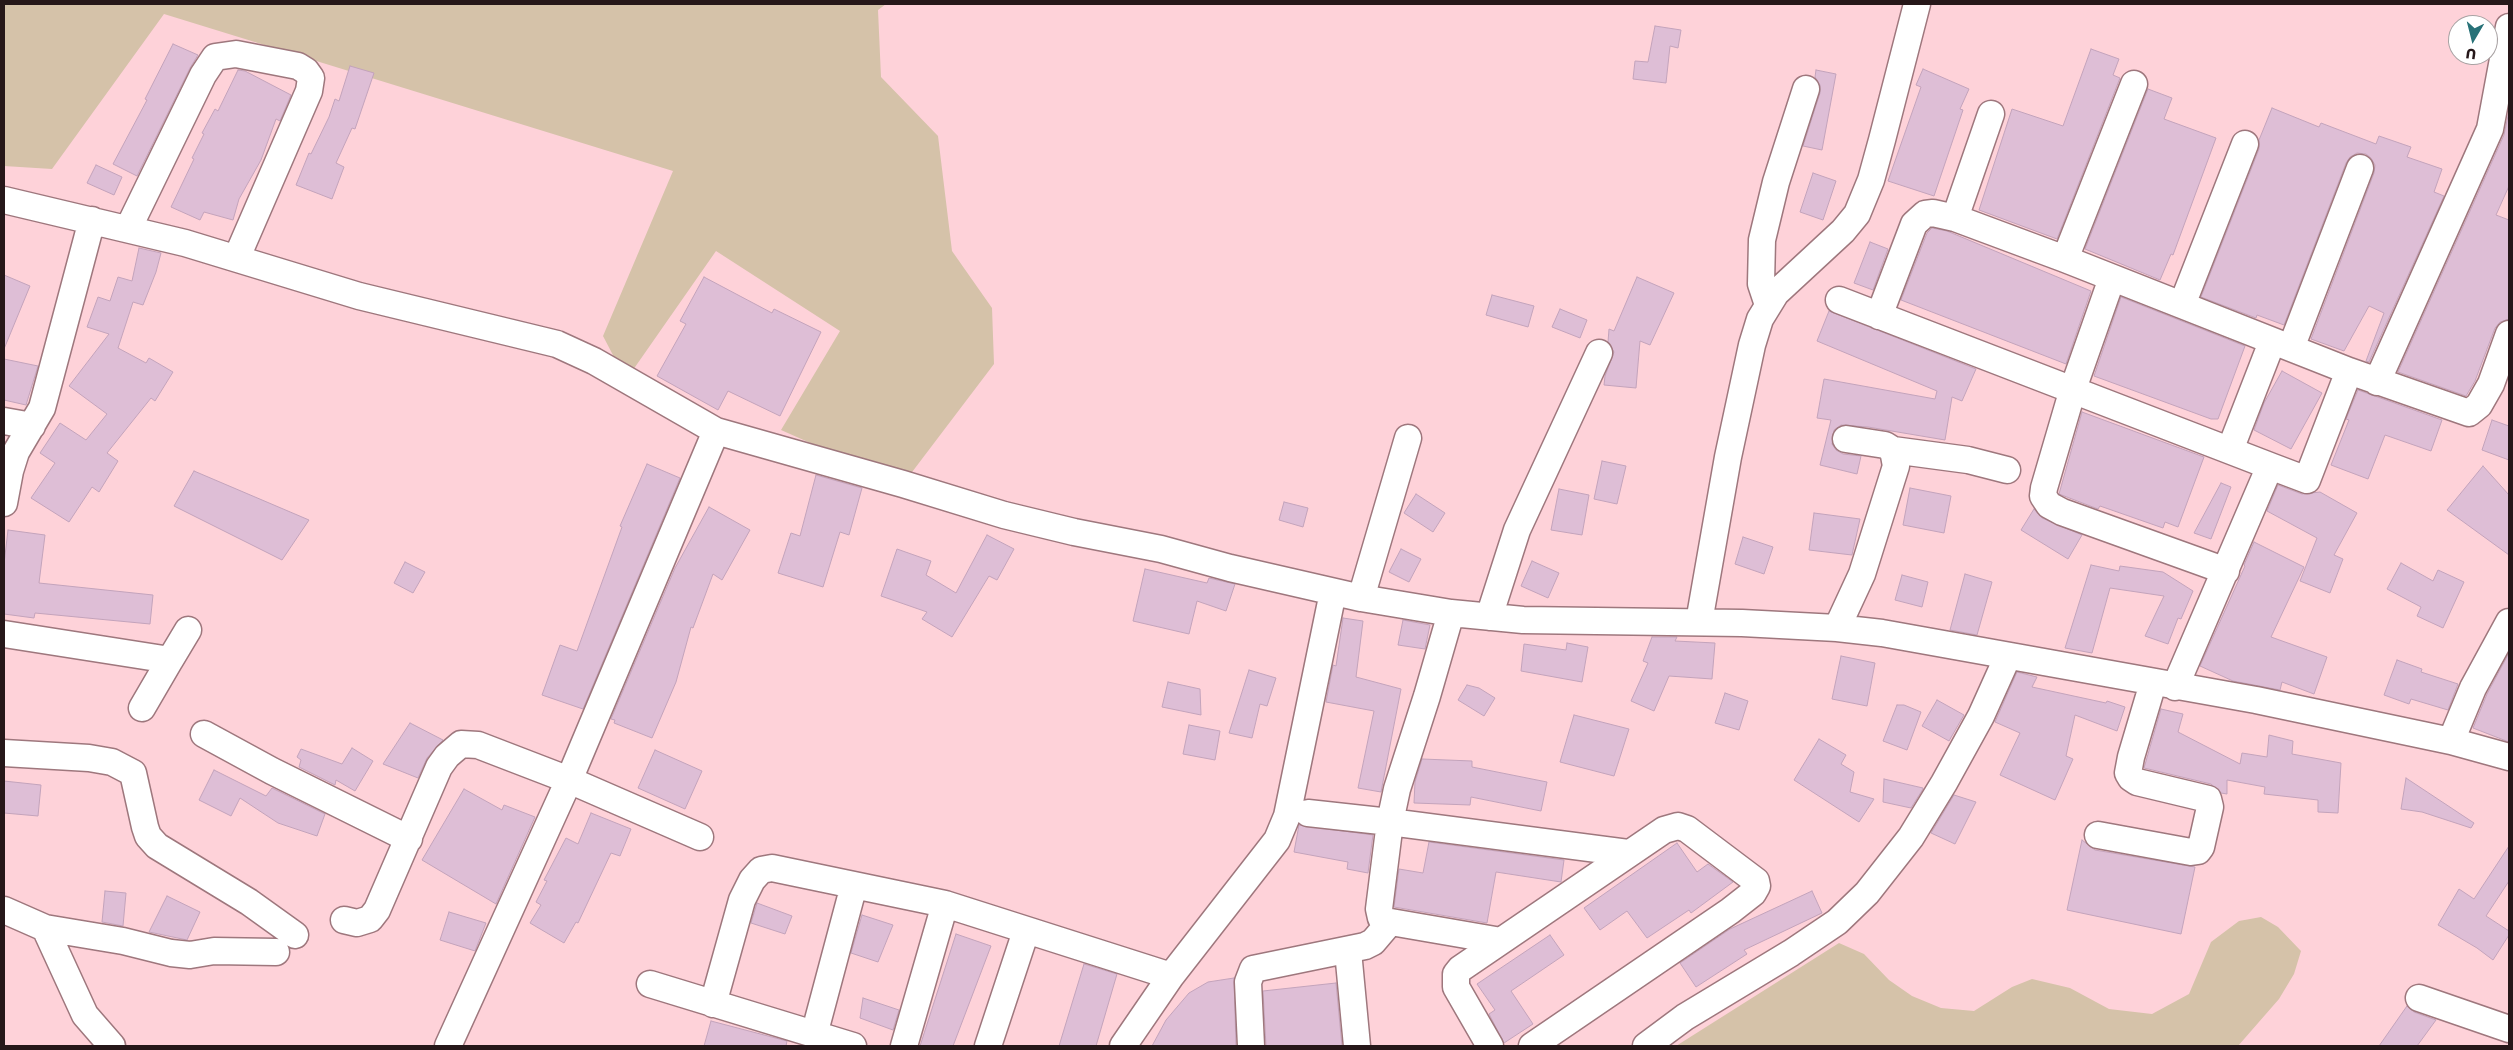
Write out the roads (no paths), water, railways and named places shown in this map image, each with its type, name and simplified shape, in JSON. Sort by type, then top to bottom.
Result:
[{"type":"street","points":[[1699,622],[1728,457],[1752,345],[1760,318],[1776,293],[1793,274],[1843,231],[1857,214],[1871,180],[1917,4]]},
{"type":"street","points":[[2377,382],[2500,133],[2509,27]]},
{"type":"street","points":[[128,229],[203,74],[215,57],[236,54],[298,66],[306,70],[311,78],[309,91],[237,257]]},
{"type":"street","points":[[2065,259],[2134,84]]},
{"type":"street","points":[[1768,306],[1761,284],[1762,240],[1776,182],[1806,89]]},
{"type":"street","points":[[1955,218],[1991,114]]},
{"type":"street","points":[[2182,305],[2245,144]]},
{"type":"street","points":[[2230,450],[2282,345],[2360,168]]},
{"type":"street","points":[[4,200],[237,257],[359,296],[557,344],[594,361],[673,409],[716,431],[1004,515],[1074,532],[1161,549],[1332,592],[1450,613],[1532,620],[1699,622],[1837,628],[1882,633],[2256,700],[2451,741],[2509,757]]},
{"type":"street","points":[[1879,316],[1914,224],[1918,218],[1932,213],[1955,218],[2065,259],[2377,382],[2469,413],[2479,405],[2491,384],[2509,334]]},
{"type":"street","points":[[4,503],[16,452],[42,408],[92,220]]},
{"type":"street","points":[[2112,278],[2073,390],[2043,496],[2049,505],[2062,512],[2226,571]]},
{"type":"street","points":[[1839,300],[2307,480],[2349,371]]},
{"type":"street","points":[[1489,616],[1517,530],[1599,353]]},
{"type":"street","points":[[4,421],[32,426]]},
{"type":"street","points":[[448,1046],[568,780],[716,431]]},
{"type":"street","points":[[1361,598],[1408,438]]},
{"type":"street","points":[[1846,439],[1885,446],[1893,450],[1968,460],[2007,470]]},
{"type":"street","points":[[1837,628],[1867,558],[1896,466],[1893,450]]},
{"type":"street","points":[[2098,835],[2191,852],[2198,851],[2201,848],[2210,807],[2208,799],[2137,782],[2128,773],[2131,757],[2164,685],[2226,571],[2270,466]]},
{"type":"street","points":[[1123,1046],[1172,976],[1277,840],[1287,816],[1332,592]]},
{"type":"street","points":[[1450,613],[1427,696],[1397,789],[1390,822],[1379,909],[1381,918],[1390,922],[1500,941]]},
{"type":"street","points":[[2451,741],[2473,688],[2509,622]]},
{"type":"street","points":[[142,708],[188,630]]},
{"type":"street","points":[[4,634],[170,660]]},
{"type":"street","points":[[1646,1046],[1685,1017],[1791,953],[1837,922],[1867,893],[1911,837],[1944,783],[1981,716],[2008,656]]},
{"type":"street","points":[[204,734],[272,771],[409,839]]},
{"type":"street","points":[[344,920],[356,923],[370,919],[383,899],[439,767],[447,756],[461,744],[478,745],[568,780],[700,838]]},
{"type":"street","points":[[4,753],[89,758],[112,762],[133,773],[144,827],[148,836],[157,846],[249,902],[286,944],[190,955],[171,953],[123,941],[45,928],[4,910]]},
{"type":"street","points":[[1308,814],[1390,822],[1628,853]]},
{"type":"street","points":[[1490,1046],[1456,987],[1455,979],[1460,969],[1664,830],[1678,826],[1687,829],[1756,881],[1756,889],[1730,911],[1532,1046]]},
{"type":"street","points":[[713,1004],[742,900],[752,880],[761,870],[772,868],[945,904],[1172,976]]},
{"type":"street","points":[[814,1035],[854,885]]},
{"type":"street","points":[[904,1046],[945,904]]},
{"type":"street","points":[[1251,1046],[1248,982],[1253,969],[1348,951],[1373,942],[1390,922]]},
{"type":"street","points":[[45,928],[85,1015],[112,1046]]},
{"type":"street","points":[[988,1046],[1026,931]]},
{"type":"street","points":[[1348,951],[1357,1046]]},
{"type":"street","points":[[650,984],[853,1046]]},
{"type":"street","points":[[2419,998],[2509,1029]]}]
